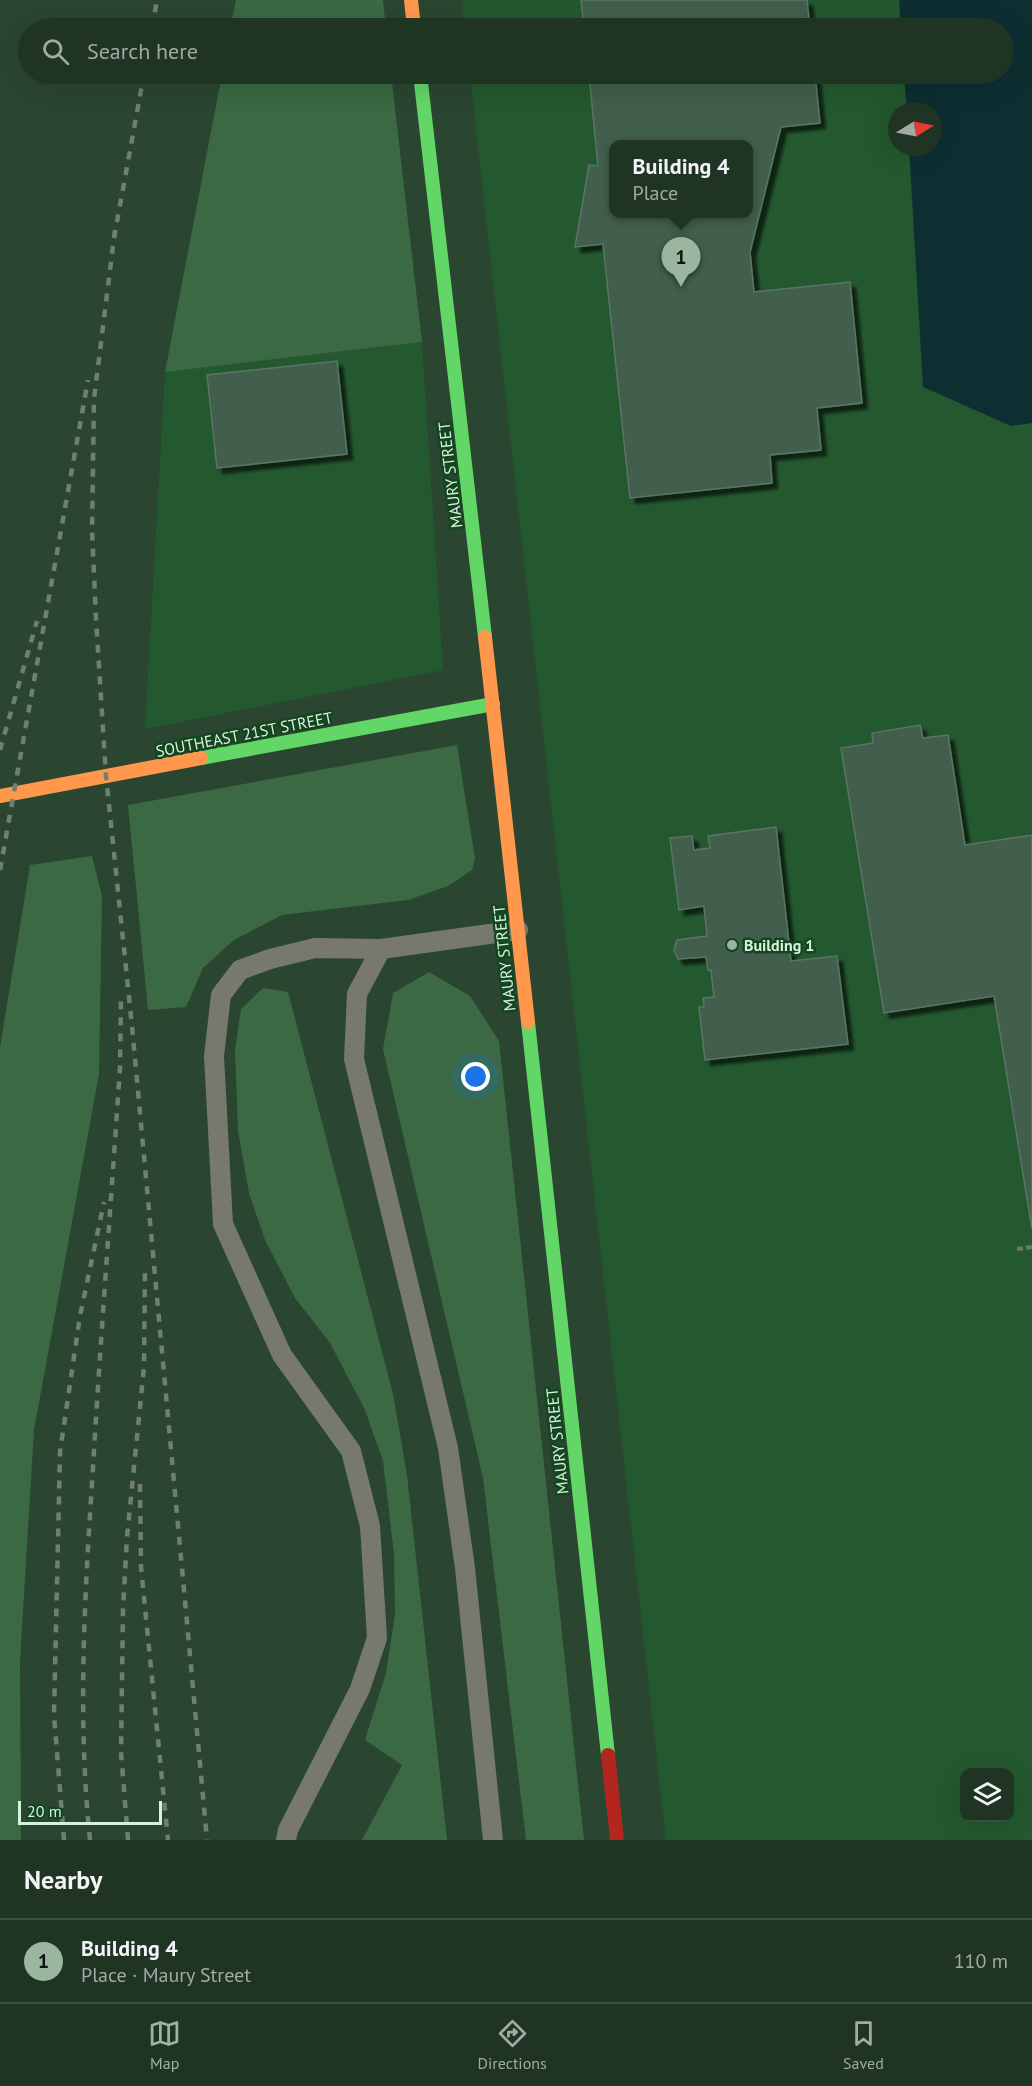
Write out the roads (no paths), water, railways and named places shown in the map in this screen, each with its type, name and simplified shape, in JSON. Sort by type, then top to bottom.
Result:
[{"type":"main road","points":[[411,0],[413,18]]},
{"type":"main road","name":"MAURY STREET","points":[[421,84],[493,704],[617,1840]]},
{"type":"main road","name":"SOUTHEAST 21ST STREET","points":[[0,796],[493,704]]},
{"type":"lane","points":[[286,1840],[288,1830],[360,1689],[377,1638],[370,1526],[351,1451],[282,1355],[223,1224],[214,1056],[221,994],[240,970],[270,959],[315,948],[381,949],[518,930]]},
{"type":"lane","points":[[381,949],[357,994],[354,1059],[448,1448],[465,1568],[493,1840]]},
{"type":"water","points":[[899,0],[1032,0],[1032,423],[1011,426],[923,387],[910,156],[942,156],[942,102],[906,102],[905,84],[1014,84],[1014,18],[900,18]]},
{"type":"railway","points":[[154,18],[157,0]]},
{"type":"railway","points":[[114,238],[142,84]]},
{"type":"railway","points":[[115,230],[94,399],[92,529],[96,619],[106,776],[132,1026],[207,1840]]},
{"type":"railway","points":[[0,870],[88,380]]},
{"type":"railway","points":[[0,750],[37,621]]},
{"type":"railway","points":[[90,1840],[84,1747],[85,1607],[120,1068],[121,997]]},
{"type":"railway","points":[[64,1840],[54,1715],[60,1452],[80,1316],[104,1202]]},
{"type":"railway","points":[[128,1840],[121,1752],[123,1609],[127,1537],[144,1367],[145,1266]]},
{"type":"railway","points":[[140,1484],[141,1567],[168,1840]]},
{"type":"place","name":"Building 4","points":[[681,287]]},
{"type":"place","name":"Building 1","points":[[732,945]]}]
